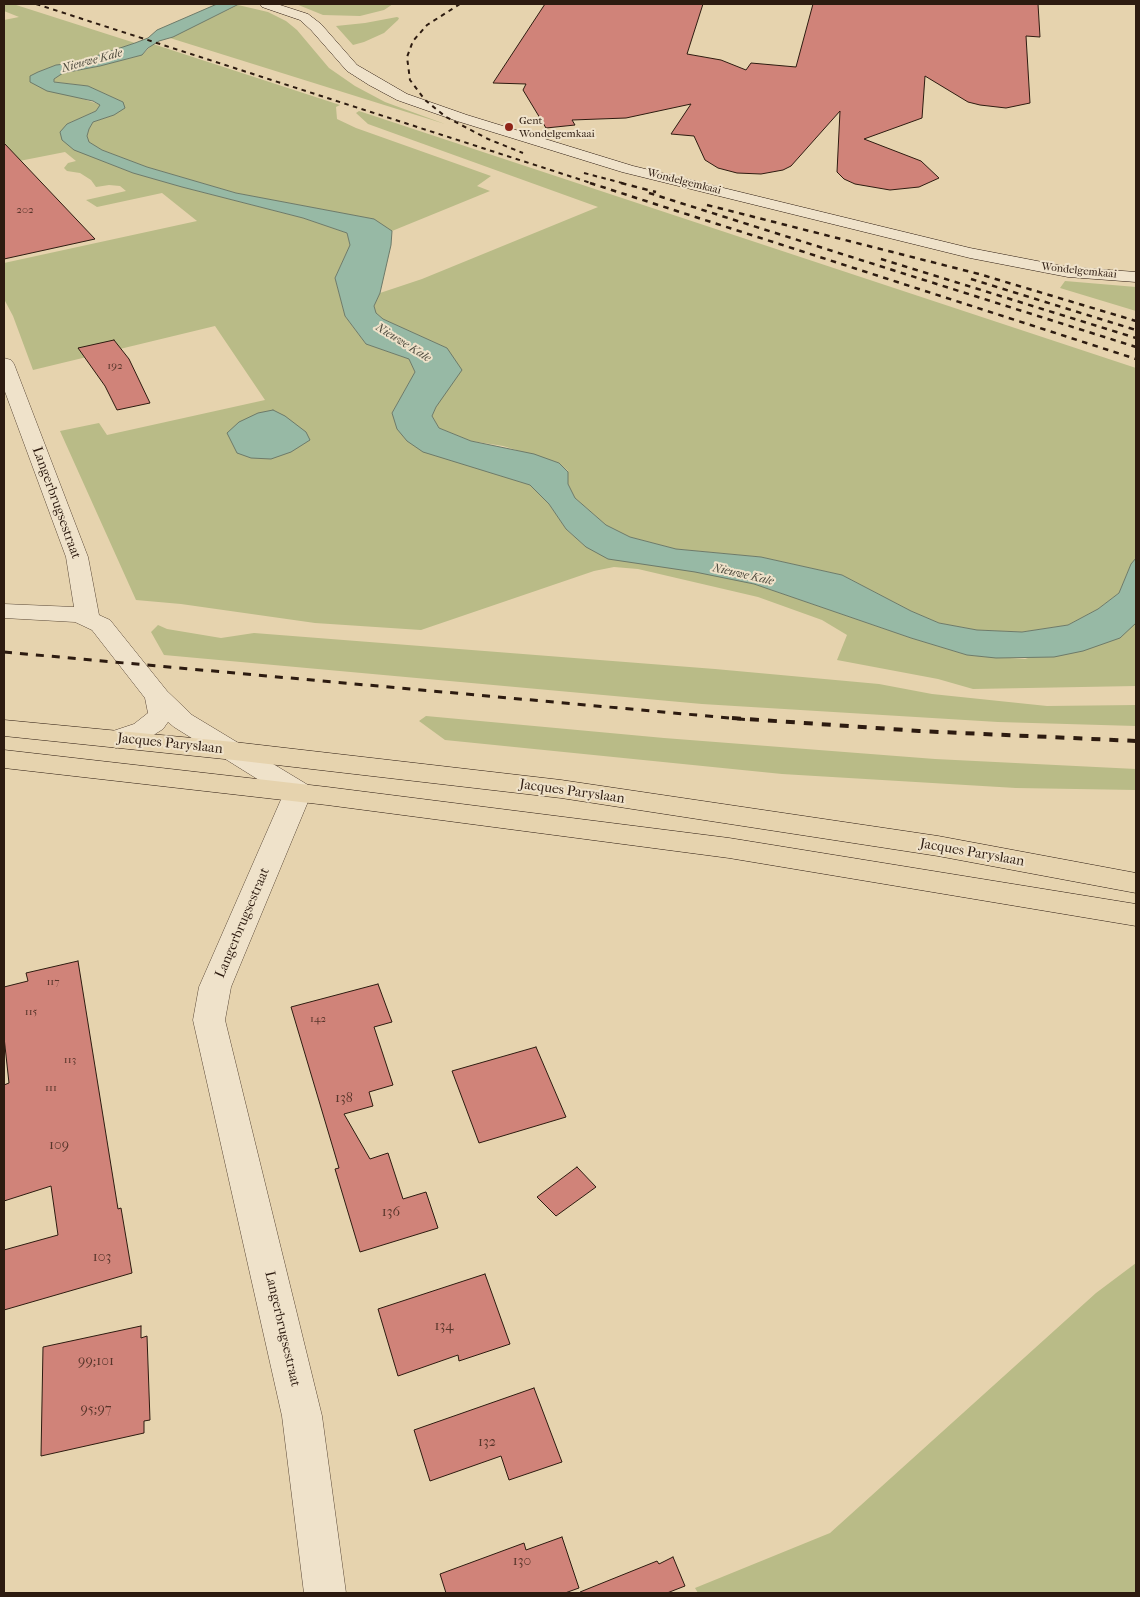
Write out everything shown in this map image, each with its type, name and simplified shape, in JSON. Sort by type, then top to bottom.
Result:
[{"type":"highway","name":"Jacques Paryslaan","points":[[4,728],[234,750],[561,790],[938,846],[1136,883]]},
{"type":"highway","points":[[4,759],[298,792],[729,848],[1136,915]]},
{"type":"main road","name":"Wondelgemkaai","points":[[266,4],[304,17],[316,27],[352,68],[374,82],[402,97],[462,118],[628,169],[970,253],[1060,270],[1136,277]]},
{"type":"main road","name":"Langerbrugsestraat","points":[[4,364],[77,557],[88,619]]},
{"type":"main road","points":[[4,611],[80,615],[102,625],[158,697],[184,721],[234,750],[298,792]]},
{"type":"main road","points":[[116,739],[143,730],[154,724],[161,713],[158,697]]},
{"type":"main road","name":"Langerbrugsestraat","points":[[298,792],[215,988],[210,1020],[302,1416],[326,1593]]},
{"type":"shaded area","points":[[4,4],[13,4],[135,43],[75,63],[56,65],[38,72],[80,98],[101,105],[96,111],[67,124],[90,156],[133,173],[303,218],[347,233],[350,245],[335,278],[345,316],[366,344],[409,359],[415,372],[392,413],[423,451],[530,485],[549,504],[566,529],[586,547],[754,584],[911,638],[967,655],[1025,659],[1136,623],[1136,686],[973,689],[938,679],[837,660],[847,635],[822,620],[758,597],[638,569],[614,567],[594,571],[421,630],[315,623],[181,604],[136,600],[60,431],[99,423],[107,435],[265,400],[215,326],[33,370],[13,316],[4,299],[4,263],[197,221],[162,193],[97,207],[86,200],[126,191],[120,186],[96,187],[91,180],[80,173],[67,171],[64,168],[68,163],[76,161],[65,152],[4,164],[4,20],[19,17],[4,11]]},
{"type":"shaded area","points":[[296,4],[393,4],[384,10],[360,16],[323,15]]},
{"type":"shaded area","points":[[238,5],[268,12],[286,21],[297,30],[329,68],[355,86],[385,102],[445,124],[170,38]]},
{"type":"shaded area","points":[[399,18],[398,20],[384,33],[353,45],[336,26],[365,23]]},
{"type":"shaded area","points":[[153,44],[340,105],[336,107],[337,119],[356,128],[491,176],[477,186],[490,191],[392,231],[373,219],[236,193],[147,167],[89,143],[87,136],[93,122],[114,115],[123,102],[88,86],[55,82],[53,79],[63,73],[142,55]]},
{"type":"shaded area","points":[[359,111],[1136,368],[1136,558],[1131,564],[1119,593],[1098,609],[1068,625],[1022,632],[977,630],[939,623],[911,611],[842,575],[761,557],[676,549],[630,537],[606,525],[575,498],[568,484],[568,471],[559,463],[503,446],[471,441],[439,428],[432,416],[436,407],[447,348],[383,319],[376,313],[374,306],[380,293],[422,279],[598,207],[368,124],[356,113]]},
{"type":"shaded area","points":[[1065,281],[1136,287],[1136,311],[1060,288]]},
{"type":"shaded area","points":[[158,625],[167,629],[221,638],[254,633],[715,669],[879,684],[932,694],[1047,706],[1136,705],[1136,726],[998,722],[702,704],[164,655],[151,632]]},
{"type":"shaded area","points":[[426,716],[664,738],[935,759],[1136,769],[1136,790],[1016,788],[782,774],[445,740],[419,721]]},
{"type":"shaded area","points":[[1136,1263],[1136,1593],[698,1593],[695,1588],[830,1533],[1096,1293]]},
{"type":"water","name":"Nieuwe Kale","points":[[217,4],[239,4],[173,37],[159,41],[148,48],[142,55],[63,73],[54,79],[54,82],[88,86],[123,102],[125,108],[114,115],[93,122],[89,129],[87,136],[89,142],[102,150],[147,167],[236,193],[374,219],[392,231],[391,245],[380,293],[374,306],[376,313],[383,319],[447,348],[462,370],[436,407],[432,416],[439,428],[471,441],[534,454],[559,463],[568,472],[568,484],[575,498],[606,525],[630,537],[676,549],[761,557],[842,575],[911,611],[939,623],[977,630],[1022,632],[1068,625],[1098,609],[1119,593],[1131,564],[1136,558],[1136,623],[1120,638],[1083,651],[1054,657],[996,658],[967,655],[911,638],[754,584],[695,572],[608,559],[586,547],[566,529],[549,504],[530,485],[423,452],[407,441],[397,429],[392,413],[415,372],[409,359],[366,344],[345,316],[335,278],[350,245],[347,233],[303,218],[133,173],[74,150],[62,140],[60,132],[67,124],[96,111],[100,105],[93,101],[47,91],[30,82],[30,76],[38,72],[56,65],[75,63],[135,43],[148,38],[157,30]]},
{"type":"water","points":[[273,410],[285,416],[306,432],[310,440],[291,452],[271,459],[251,458],[237,453],[227,433],[239,422],[258,413]]},
{"type":"building","points":[[545,4],[703,4],[687,54],[721,60],[746,70],[751,63],[796,67],[813,4],[1038,4],[1040,37],[1026,36],[1030,103],[1006,108],[968,102],[925,76],[922,118],[864,139],[921,161],[939,178],[919,187],[890,190],[855,184],[844,179],[837,172],[840,111],[791,166],[783,170],[761,174],[737,173],[718,168],[705,160],[694,136],[671,134],[691,104],[626,118],[572,120],[575,125],[546,128],[523,90],[526,84],[493,83]]},
{"type":"building","points":[[4,143],[23,163],[95,239],[4,259]]},
{"type":"building","points":[[114,340],[129,359],[150,403],[117,410],[105,386],[78,348]]},
{"type":"building","points":[[78,961],[118,1209],[121,1208],[132,1273],[4,1310],[4,1250],[58,1235],[51,1186],[4,1201],[4,1085],[9,1083],[4,1037],[4,987],[28,981],[26,973]]},
{"type":"building","points":[[378,984],[392,1022],[374,1027],[393,1085],[369,1092],[373,1106],[344,1114],[370,1159],[388,1153],[403,1199],[426,1192],[438,1228],[360,1252],[335,1169],[339,1168],[291,1007]]},
{"type":"building","points":[[536,1047],[566,1117],[479,1143],[452,1071]]},
{"type":"building","points":[[577,1167],[596,1187],[556,1216],[537,1197]]},
{"type":"building","points":[[485,1274],[510,1344],[459,1361],[458,1355],[398,1376],[378,1309]]},
{"type":"building","points":[[141,1326],[141,1338],[147,1336],[150,1420],[144,1421],[144,1433],[41,1456],[43,1347]]},
{"type":"building","points":[[534,1388],[562,1462],[509,1480],[501,1456],[430,1481],[414,1430]]},
{"type":"building","points":[[562,1537],[579,1588],[565,1593],[446,1593],[440,1574],[524,1543],[526,1550]]},
{"type":"building","points":[[673,1557],[685,1586],[667,1593],[580,1593],[657,1561],[659,1564]]},
{"type":"railway","points":[[36,4],[594,184]]},
{"type":"railway","points":[[460,4],[427,25],[413,41],[407,57],[410,80],[425,100],[446,117],[488,139],[523,153]]},
{"type":"railway","points":[[584,173],[626,184]]},
{"type":"railway","points":[[590,183],[1136,359]]},
{"type":"railway","points":[[621,183],[656,192]]},
{"type":"railway","points":[[649,193],[1136,347]]},
{"type":"railway","points":[[707,205],[979,274],[1136,321]]},
{"type":"railway","points":[[881,259],[1136,338]]},
{"type":"railway","points":[[971,279],[1136,330]]},
{"type":"railway","points":[[4,652],[751,720]]},
{"type":"railway","points":[[732,718],[919,731],[1136,741]]},
{"type":"place","name":"Gent Wondelgemkaai","points":[[509,127]]}]
